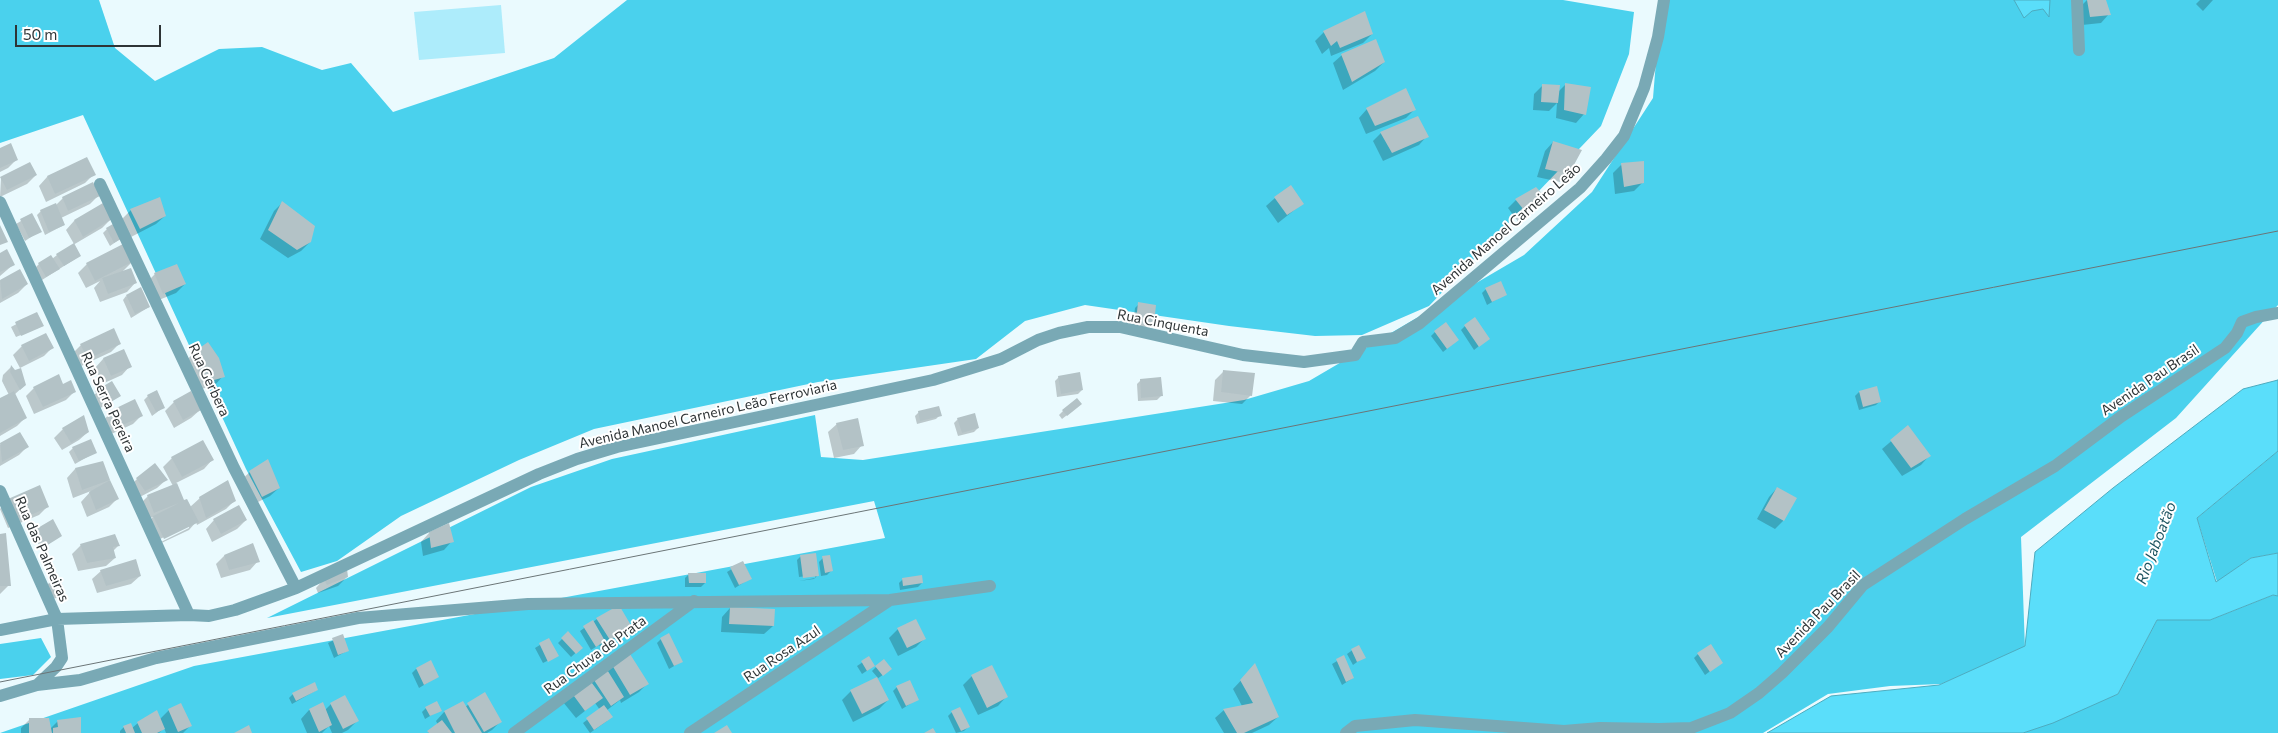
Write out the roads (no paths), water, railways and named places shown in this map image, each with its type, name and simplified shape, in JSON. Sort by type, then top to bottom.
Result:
[{"type":"street","name":"Avenida Manoel Carneiro Leão","points":[[1325,360],[1355,355],[1364,342],[1396,338],[1420,323],[1580,188],[1624,136],[1644,88],[1658,37],[1664,0]]},
{"type":"street","points":[[2077,0],[2080,50]]},
{"type":"street","name":"Rua Gerbera","points":[[100,184],[234,468],[296,588]]},
{"type":"street","name":"Rua Serra Pereira","points":[[0,202],[189,615]]},
{"type":"street","name":"Avenida Pau Brasil","points":[[1346,733],[1355,726],[1415,720],[1564,731],[1600,728],[1675,729],[1691,728],[1730,713],[1759,693],[1782,673],[1828,627],[1863,585],[1965,519],[2055,466],[2122,416],[2225,348],[2237,334],[2242,322],[2278,313]]},
{"type":"street","name":"Rua Cinquenta","points":[[1001,359],[1038,340],[1060,333],[1088,327],[1120,327],[1243,355],[1304,362],[1325,360]]},
{"type":"street","name":"Avenida Manoel Carneiro Leão Ferroviaria","points":[[0,630],[57,619],[208,616],[226,612],[296,588],[539,474],[577,459],[617,447],[933,380],[1001,359]]},
{"type":"street","name":"Rua das Palmeiras","points":[[0,491],[57,619],[62,658],[56,667],[37,685]]},
{"type":"street","points":[[0,696],[37,685],[80,680],[156,658],[358,618],[528,604],[890,600],[990,586]]},
{"type":"street","name":"Rua Rosa Azul","points":[[690,733],[890,600]]},
{"type":"street","name":"Rua Chuva de Prata","points":[[514,733],[694,601]]},
{"type":"water","points":[[2014,0],[2050,0],[2049,17],[2043,9],[2032,11],[2024,18]]},
{"type":"water","name":"Rio Jaboatão","points":[[2278,380],[2278,451],[2197,518],[2216,582],[2251,558],[2278,553],[2278,596],[2273,595],[2210,620],[2157,620],[2118,694],[2053,723],[2023,733],[1767,733],[1831,696],[1939,685],[2025,646],[2035,552],[2113,488],[2243,389]]},
{"type":"tram line","points":[[0,682],[2278,231]]}]
